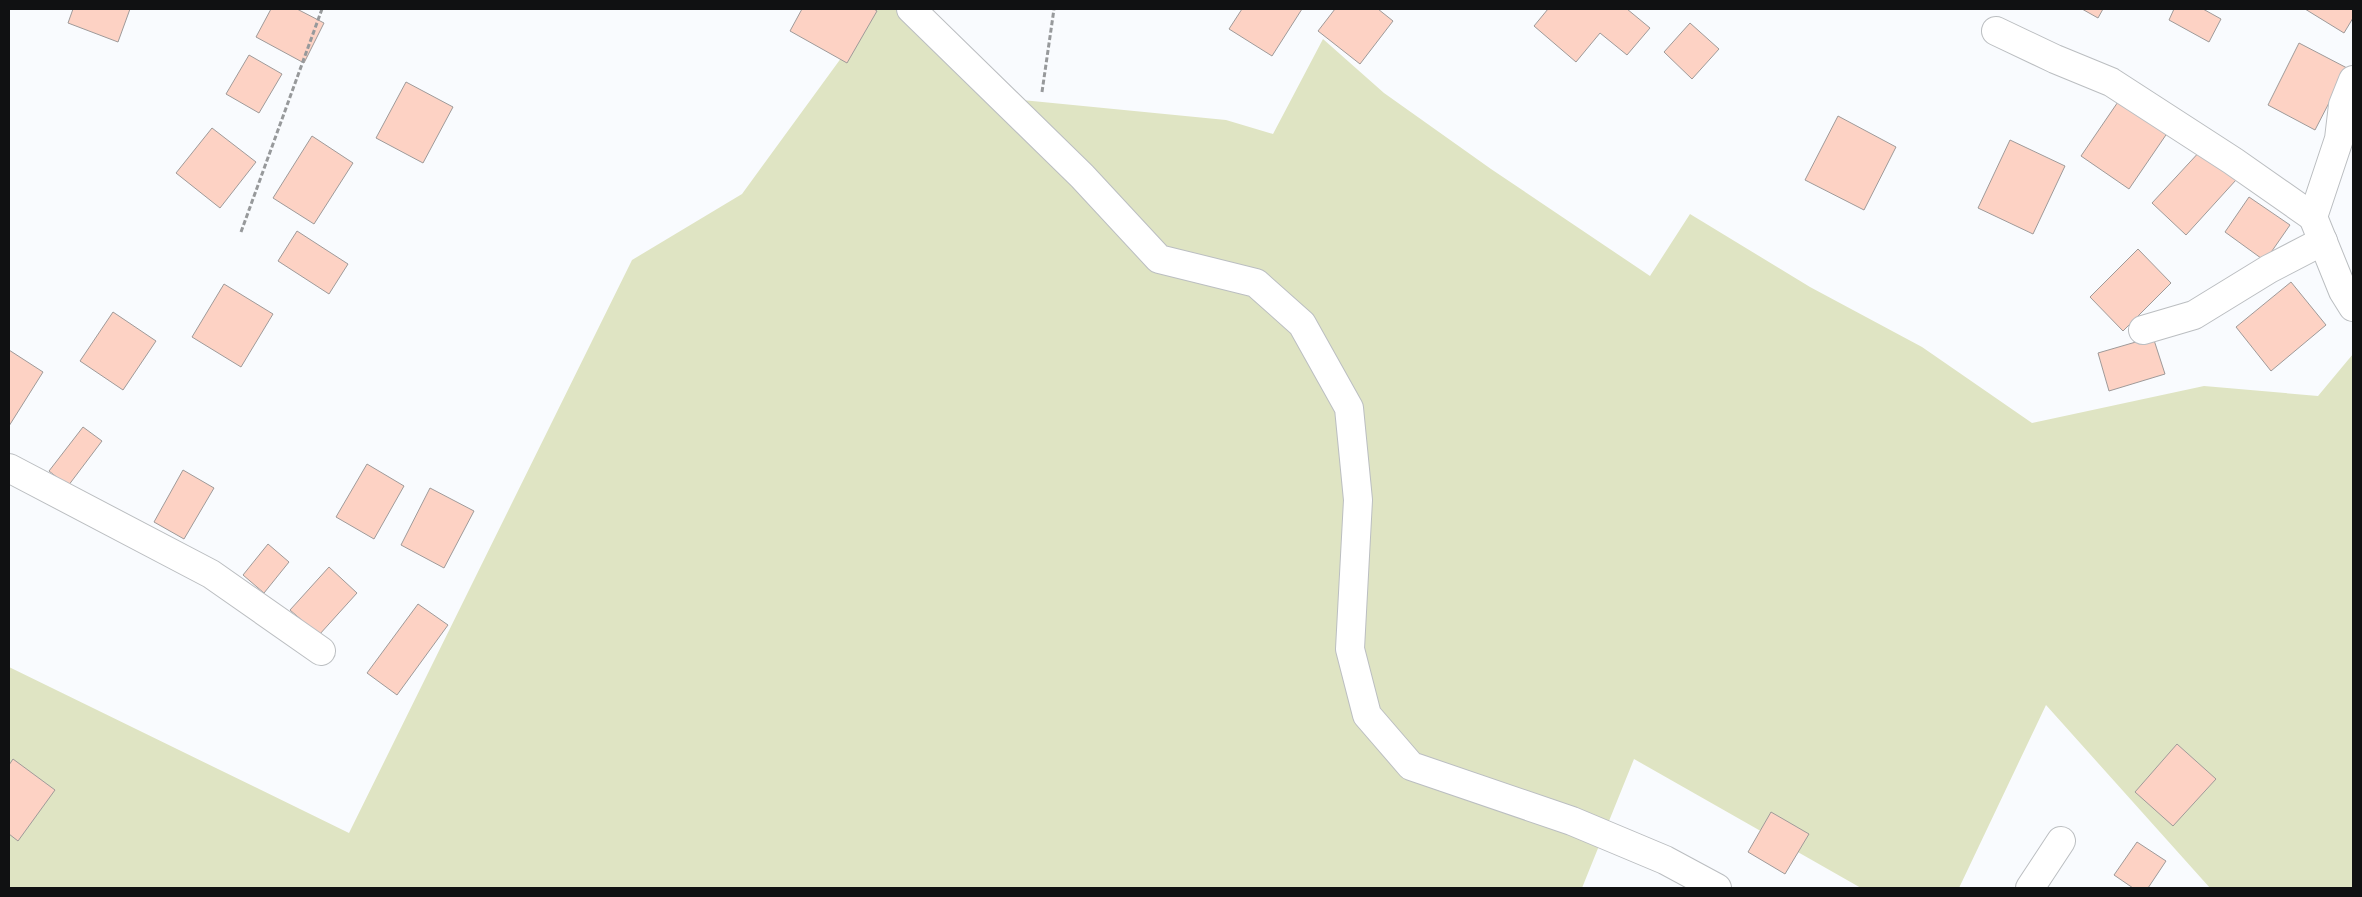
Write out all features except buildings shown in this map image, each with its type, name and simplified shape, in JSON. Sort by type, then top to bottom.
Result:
[{"type":"street","points":[[912,9],[1036,131],[1159,259],[1256,283],[1302,324],[1349,408],[1358,500],[1350,650],[1367,715],[1411,766],[1572,821],[1665,860],[1717,888]]},
{"type":"street","points":[[1996,31],[2055,59],[2111,82],[2233,161],[2318,229],[2343,291],[2353,307]]},
{"type":"street","points":[[2143,330],[2194,315],[2269,269],[2318,229],[2353,80]]},
{"type":"street","points":[[9,468],[211,574],[321,651]]},
{"type":"street","points":[[2030,888],[2061,841]]},
{"type":"path","points":[[241,232],[322,9]]},
{"type":"path","points":[[1036,131],[1054,9]]},
{"type":"green space","points":[[857,9],[916,9],[1022,100],[1226,120],[1273,134],[1323,39],[1384,93],[1491,169],[1650,276],[1690,214],[1810,287],[1922,347],[2032,423],[2204,386],[2318,396],[2353,354],[2353,888],[2210,888],[2046,705],[1959,888],[1861,888],[1634,759],[1582,888],[9,888],[9,667],[349,833],[632,260],[742,194],[847,50]]}]
